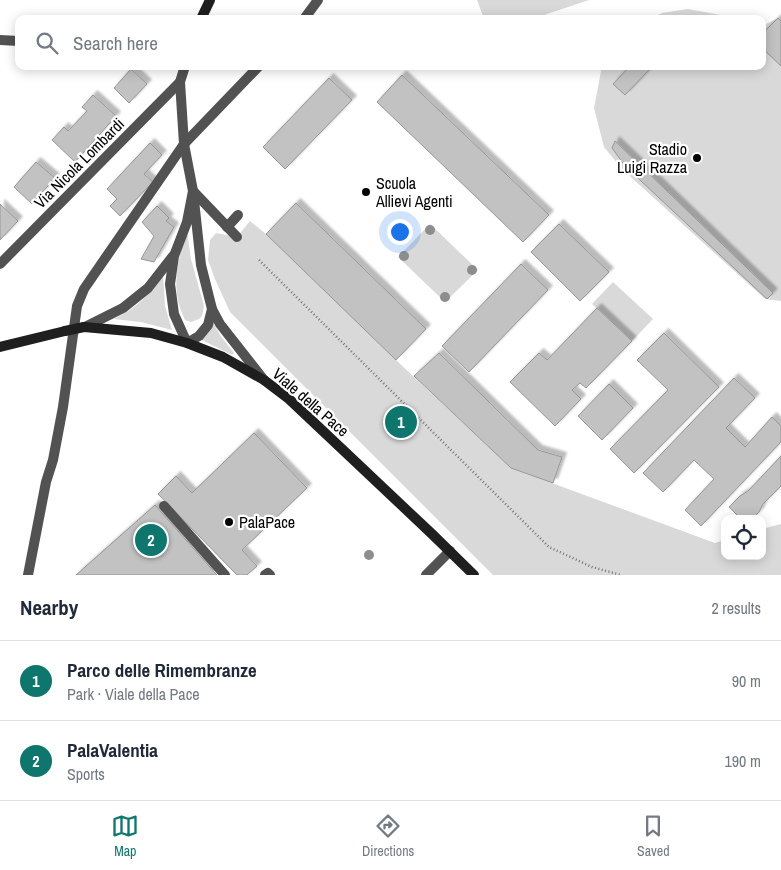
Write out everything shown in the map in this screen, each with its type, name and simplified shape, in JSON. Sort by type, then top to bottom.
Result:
[{"type":"main road","points":[[200,15],[202,0]]},
{"type":"main road","points":[[201,15],[210,0]]},
{"type":"main road","name":"Viale della Pace","points":[[0,347],[84,327],[151,333],[187,343],[223,357],[264,380],[289,399],[474,575]]},
{"type":"street","points":[[307,15],[318,0]]},
{"type":"street","points":[[0,40],[15,41]]},
{"type":"street","points":[[184,70],[180,82],[184,144],[193,191],[201,266],[212,309],[220,324],[264,380]]},
{"type":"street","points":[[28,575],[63,407],[77,306],[84,289],[184,144],[255,70]]},
{"type":"street","name":"Via Nicola Lombardi","points":[[1,262],[180,82]]},
{"type":"street","points":[[193,191],[237,237]]},
{"type":"street","points":[[193,191],[187,222],[174,256],[170,284],[174,314],[187,343],[199,336],[208,325],[212,309]]},
{"type":"street","points":[[227,227],[238,214]]},
{"type":"street","points":[[84,327],[124,308],[148,288],[174,256]]},
{"type":"street","points":[[164,506],[224,575]]},
{"type":"street","points":[[426,575],[450,551]]},
{"type":"street","points":[[265,575],[268,573],[270,575]]},
{"type":"path","points":[[259,260],[549,547],[592,567],[621,575]]},
{"type":"shaded area","points":[[477,0],[589,0],[544,15],[483,15]]},
{"type":"shaded area","points":[[688,9],[721,15],[658,15]]},
{"type":"shaded area","name":"Stadio Luigi Razza","points":[[778,18],[781,21],[781,301],[765,299],[622,169],[604,147],[594,108],[601,70],[766,70],[766,24]]},
{"type":"shaded area","points":[[250,221],[266,234],[511,468],[715,543],[721,541],[721,560],[766,560],[766,528],[781,524],[781,575],[493,575],[230,312],[208,260],[210,240],[216,233],[237,237]]},
{"type":"shaded area","points":[[430,224],[478,270],[445,302],[398,257]]},
{"type":"shaded area","points":[[187,231],[191,259],[204,306],[202,316],[191,322],[185,320],[180,309],[176,287],[180,253]]},
{"type":"shaded area","points":[[163,275],[165,306],[172,330],[141,322],[114,319],[142,301]]},
{"type":"shaded area","points":[[613,282],[653,319],[632,341],[592,304]]},
{"type":"shaded area","points":[[213,323],[234,353],[232,355],[200,339]]},
{"type":"building","points":[[778,18],[781,21],[781,66],[766,52],[766,30]]},
{"type":"building","points":[[130,70],[147,84],[129,103],[114,88]]},
{"type":"building","points":[[626,70],[649,70],[625,95],[613,84]]},
{"type":"building","points":[[402,75],[549,215],[523,242],[377,102]]},
{"type":"building","points":[[329,78],[352,100],[285,169],[263,147]]},
{"type":"building","points":[[93,95],[116,116],[75,162],[52,140],[64,127],[68,131],[87,111],[82,107]]},
{"type":"building","points":[[615,141],[773,293],[767,299],[625,166],[612,148]]},
{"type":"building","points":[[150,143],[162,155],[144,174],[153,182],[120,216],[110,206],[117,199],[107,189]]},
{"type":"building","points":[[36,162],[55,178],[32,204],[14,187]]},
{"type":"building","points":[[296,203],[426,329],[396,360],[266,234]]},
{"type":"building","points":[[0,204],[18,221],[0,240]]},
{"type":"building","points":[[157,206],[169,218],[166,221],[174,227],[154,262],[141,259],[154,236],[142,222]]},
{"type":"building","points":[[559,224],[609,272],[580,301],[531,252]]},
{"type":"building","points":[[521,264],[548,290],[469,372],[442,346]]},
{"type":"building","points":[[597,308],[632,341],[586,388],[580,383],[572,390],[581,399],[555,426],[510,382],[539,353],[547,360]]},
{"type":"building","points":[[664,333],[719,387],[634,473],[610,449],[668,390],[637,360]]},
{"type":"building","points":[[439,353],[538,450],[562,457],[553,483],[511,468],[414,376]]},
{"type":"building","points":[[734,378],[755,398],[726,428],[745,447],[772,417],[781,426],[781,442],[701,526],[685,510],[714,479],[694,460],[663,492],[643,473]]},
{"type":"building","points":[[609,384],[633,408],[602,440],[578,416]]},
{"type":"building","name":"PalaPace","points":[[254,433],[307,488],[242,550],[257,566],[247,575],[237,575],[158,494],[176,476],[192,493]]},
{"type":"building","points":[[781,456],[781,486],[763,504],[756,515],[737,515],[729,507],[748,491]]},
{"type":"building","points":[[155,505],[217,575],[76,575]]},
{"type":"place","name":"Stadio Luigi Razza","points":[[697,158]]},
{"type":"place","name":"Scuola Allievi Agenti","points":[[366,192]]},
{"type":"place","name":"Parco delle Rimembranze","points":[[401,422]]},
{"type":"place","name":"PalaPace","points":[[229,522]]},
{"type":"place","name":"PalaValentia","points":[[151,540]]}]
